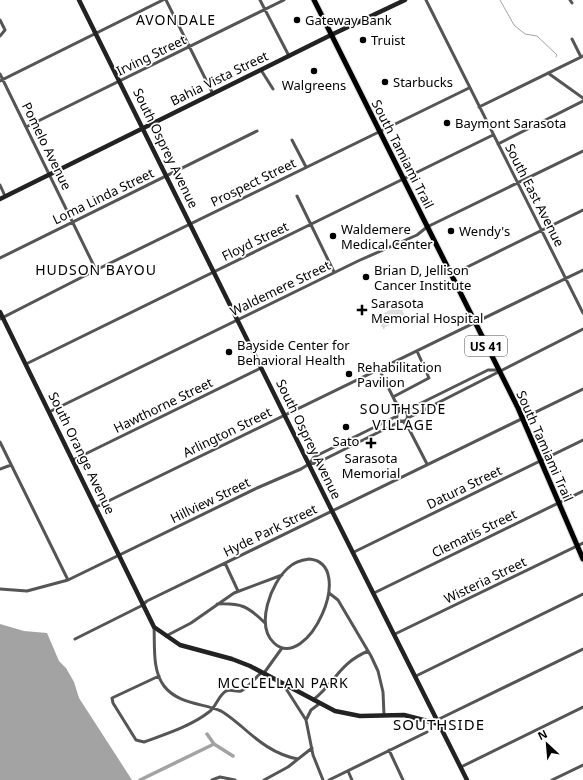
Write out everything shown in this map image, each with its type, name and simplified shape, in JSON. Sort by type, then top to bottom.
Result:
[{"type":"main road","name":"South Tamiami Trail","points":[[314,0],[522,418],[583,559]]},
{"type":"street","name":"South Osprey Avenue","points":[[79,0],[168,176],[261,368],[416,676],[466,780]]},
{"type":"street","points":[[2,80],[165,0],[213,94]]},
{"type":"street","points":[[260,0],[289,56]]},
{"type":"street","name":"Irving Street","points":[[26,127],[284,0]]},
{"type":"street","name":"Bahia Vista Street","points":[[2,198],[331,35],[405,0]]},
{"type":"street","name":"South East Avenue","points":[[426,0],[583,313]]},
{"type":"street","points":[[0,20],[5,30],[0,36]]},
{"type":"street","points":[[479,106],[582,56],[572,39]]},
{"type":"street","points":[[261,70],[272,89]]},
{"type":"street","points":[[498,144],[583,100],[548,73]]},
{"type":"street","name":"Pomelo Avenue","points":[[0,74],[96,270]]},
{"type":"street","name":"Prospect Street","points":[[1,318],[469,88]]},
{"type":"street","name":"Loma Linda Street","points":[[0,258],[258,131]]},
{"type":"street","name":"Floyd Street","points":[[26,364],[493,135]]},
{"type":"street","points":[[292,140],[306,167]]},
{"type":"street","name":"Waldemere Street","points":[[50,412],[334,272],[403,242],[427,227],[583,151]]},
{"type":"street","points":[[0,185],[2,198]]},
{"type":"street","points":[[297,196],[334,272]]},
{"type":"street","points":[[451,275],[583,210]]},
{"type":"street","name":"Arlington Street","points":[[96,508],[583,270]]},
{"type":"street","name":"South Orange Avenue","points":[[0,312],[1,318],[50,412],[154,627]]},
{"type":"street","points":[[407,418],[492,376],[498,370],[583,329]]},
{"type":"street","points":[[393,397],[427,381],[430,376],[417,351]]},
{"type":"street","name":"Hawthorne Street","points":[[73,460],[261,368]]},
{"type":"street","points":[[379,369],[395,401],[397,414],[409,430],[427,464]]},
{"type":"street","points":[[404,410],[488,370],[498,370]]},
{"type":"street","name":"Hyde Park Street","points":[[75,639],[225,563],[583,389]]},
{"type":"street","points":[[395,401],[408,414],[407,418],[409,430]]},
{"type":"street","name":"Hillview Street","points":[[309,464],[314,457],[404,410]]},
{"type":"street","name":"Hillview Street","points":[[0,589],[27,591],[68,580],[309,464],[317,463],[407,418]]},
{"type":"street","name":"Datura Street","points":[[354,552],[583,440]]},
{"type":"street","points":[[0,442],[68,580]]},
{"type":"street","points":[[0,469],[11,465]]},
{"type":"street","name":"Clematis Street","points":[[374,593],[583,491]]},
{"type":"street","name":"Wisteria Street","points":[[395,634],[583,543]]},
{"type":"street","points":[[217,604],[235,604],[245,606],[253,611],[265,623],[271,639],[282,648],[295,647],[308,637],[322,615],[329,593],[330,580],[327,571],[314,559],[298,561],[282,575],[271,596],[265,623]]},
{"type":"street","points":[[225,563],[238,591]]},
{"type":"street","points":[[166,636],[192,623],[217,604],[238,591],[282,575]]},
{"type":"street","points":[[329,593],[338,600],[375,663],[380,679],[384,715]]},
{"type":"street","points":[[416,676],[583,594]]},
{"type":"street","points":[[154,627],[185,648],[232,659],[263,672],[319,704],[335,711],[368,717],[404,715],[438,722],[583,649]]},
{"type":"street","points":[[154,627],[155,656],[159,676],[164,687],[176,697],[225,714],[251,736],[277,753],[298,759]]},
{"type":"street","points":[[159,676],[113,697],[113,703],[136,740],[140,742],[169,733],[207,714],[214,709],[224,693],[228,690],[240,691],[245,688],[263,672],[282,648]]},
{"type":"street","points":[[313,700],[326,689],[345,664],[368,651]]},
{"type":"street","points":[[283,684],[306,720],[312,748],[323,780]]},
{"type":"street","points":[[306,720],[311,710],[319,704]]},
{"type":"street","points":[[461,767],[583,707]]},
{"type":"street","points":[[329,780],[427,732]]},
{"type":"street","points":[[264,780],[280,773],[312,748]]},
{"type":"street","points":[[389,750],[403,780]]},
{"type":"street","points":[[552,780],[583,765]]},
{"type":"street","points":[[348,771],[352,780]]},
{"type":"street","points":[[212,780],[220,777],[235,780]]},
{"type":"shaded area","points":[[400,305],[406,318],[385,327],[384,330],[377,320],[372,322],[370,318],[385,315],[384,313]]},
{"type":"shaded area","points":[[0,624],[24,631],[47,633],[59,661],[66,668],[74,682],[79,698],[132,780],[0,780]]},
{"type":"waterway","points":[[500,0],[514,25],[525,34],[537,36],[557,55],[556,57]]},
{"type":"waterway","points":[[207,734],[214,744],[233,756]]},
{"type":"waterway","points":[[140,780],[214,744]]},
{"type":"place","name":"Gateway Bank","points":[[297,20]]},
{"type":"place","name":"Truist","points":[[363,40]]},
{"type":"place","name":"Walgreens","points":[[314,71]]},
{"type":"place","name":"Starbucks","points":[[385,82]]},
{"type":"place","name":"Baymont Sarasota","points":[[447,123]]},
{"type":"place","name":"Wendy's","points":[[451,231]]},
{"type":"place","name":"Waldemere Medical Center","points":[[333,236]]},
{"type":"place","name":"Brian D, Jellison Cancer Institute","points":[[366,277]]},
{"type":"place","name":"Sarasota Memorial Hospital","points":[[362,310]]},
{"type":"place","name":"Bayside Center for Behavioral Health","points":[[229,352]]},
{"type":"place","name":"Rehabilitation Pavilion","points":[[349,374]]},
{"type":"place","name":"Sato","points":[[346,427]]},
{"type":"place","name":"Sarasota Memorial","points":[[371,443]]},
{"type":"district","name":"AVONDALE","points":[[176,19]]},
{"type":"district","name":"HUDSON BAYOU","points":[[96,269]]},
{"type":"district","name":"SOUTHSIDE VILLAGE","points":[[403,416]]},
{"type":"district","name":"MCCLELLAN PARK","points":[[283,682]]},
{"type":"district","name":"SOUTHSIDE","points":[[439,724]]}]
